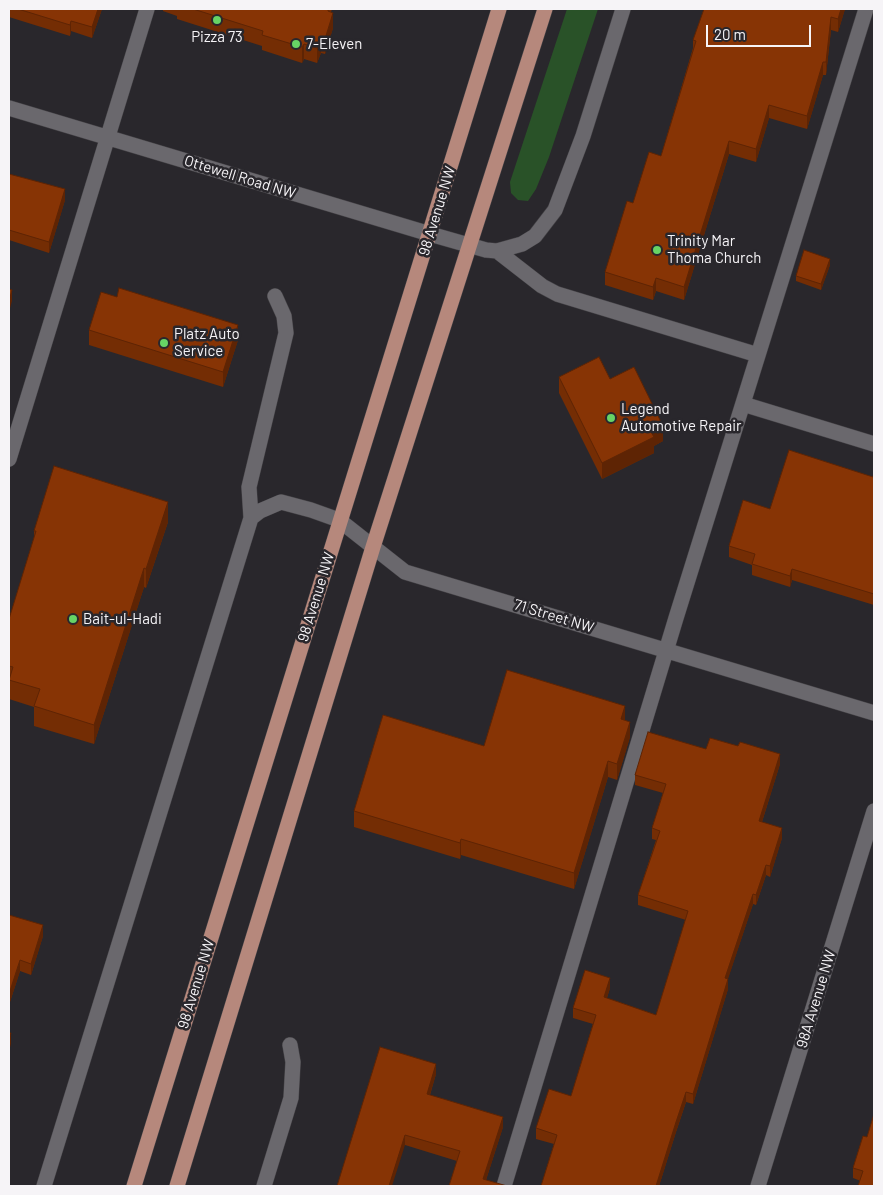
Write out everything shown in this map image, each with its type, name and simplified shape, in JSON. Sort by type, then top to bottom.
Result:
[{"type":"main road","name":"98 Avenue NW","points":[[134,1186],[499,9]]},
{"type":"main road","points":[[176,1186],[373,547],[545,9]]},
{"type":"street","points":[[9,459],[147,9]]},
{"type":"street","points":[[471,245],[497,250],[522,244],[535,236],[555,210],[583,136],[623,9]]},
{"type":"street","points":[[504,1186],[666,650],[866,9]]},
{"type":"street","name":"Ottewell Road NW","points":[[9,108],[471,245]]},
{"type":"street","points":[[497,250],[537,282],[558,294],[758,355]]},
{"type":"street","points":[[44,1186],[251,518],[249,486],[286,333],[284,316],[275,296]]},
{"type":"street","points":[[743,404],[874,444]]},
{"type":"street","name":"71 Street NW","points":[[251,518],[260,511],[280,502],[340,520],[405,572],[874,713]]},
{"type":"street","name":"98A Avenue NW","points":[[758,1186],[874,811]]},
{"type":"street","points":[[264,1186],[291,1098],[293,1062],[290,1045]]},
{"type":"green space","points":[[567,9],[598,9],[549,157],[536,189],[528,201],[518,200],[511,193],[510,182]]},
{"type":"building","points":[[18,9],[98,9],[92,27],[71,21],[70,25]]},
{"type":"building","points":[[193,9],[328,9],[328,11],[333,13],[325,39],[321,37],[317,48],[304,44],[302,47],[262,35],[263,31]]},
{"type":"building","points":[[704,9],[841,9],[838,19],[831,17],[826,62],[823,62],[807,116],[769,105],[756,149],[729,141],[684,287],[656,278],[653,287],[605,272],[627,201],[633,203],[649,152],[661,156],[696,41],[693,40]]},
{"type":"building","points":[[9,174],[65,189],[49,242],[9,230]]},
{"type":"building","points":[[804,250],[830,259],[821,284],[796,276]]},
{"type":"building","name":"Platz Auto Service","points":[[119,288],[238,325],[223,372],[89,330],[101,292],[117,297]]},
{"type":"building","points":[[9,289],[12,290],[9,301]]},
{"type":"building","name":"Legend Automotive Repair","points":[[599,357],[610,379],[634,367],[663,426],[651,432],[654,437],[602,463],[559,377]]},
{"type":"building","points":[[789,450],[873,477],[874,473],[874,594],[792,569],[790,576],[752,564],[755,554],[729,546],[743,500],[770,509]]},
{"type":"building","name":"Bait-ul-Hadi","points":[[54,466],[168,502],[146,569],[144,568],[94,725],[34,706],[40,689],[9,680],[13,667],[9,666],[9,619]]},
{"type":"building","points":[[507,670],[625,706],[621,719],[630,722],[617,764],[608,761],[574,873],[461,839],[460,843],[354,811],[383,715],[484,746]]},
{"type":"building","points":[[648,732],[706,749],[710,738],[738,746],[740,742],[780,754],[759,821],[782,828],[770,866],[766,865],[756,895],[753,894],[725,978],[728,979],[693,1094],[686,1092],[656,1186],[541,1186],[557,1135],[536,1128],[549,1089],[571,1096],[596,1015],[573,1008],[585,970],[610,978],[604,997],[656,1015],[688,911],[638,895],[660,831],[652,828],[666,784],[635,775]]},
{"type":"building","points":[[9,915],[43,925],[31,964],[20,960],[9,994]]},
{"type":"building","points":[[380,1047],[436,1064],[427,1094],[503,1117],[483,1179],[507,1186],[449,1186],[460,1151],[405,1135],[389,1186],[337,1186]]},
{"type":"building","points":[[874,1114],[874,1186],[858,1186],[863,1171],[853,1168],[863,1136],[867,1137]]},
{"type":"place","name":"Pizza 73","points":[[217,20]]},
{"type":"place","name":"7-Eleven","points":[[296,44]]},
{"type":"place","name":"Trinity Mar Thoma Church","points":[[657,250]]},
{"type":"place","name":"Platz Auto Service","points":[[164,343]]},
{"type":"place","name":"Legend Automotive Repair","points":[[611,418]]},
{"type":"place","name":"Bait-ul-Hadi","points":[[73,619]]}]
